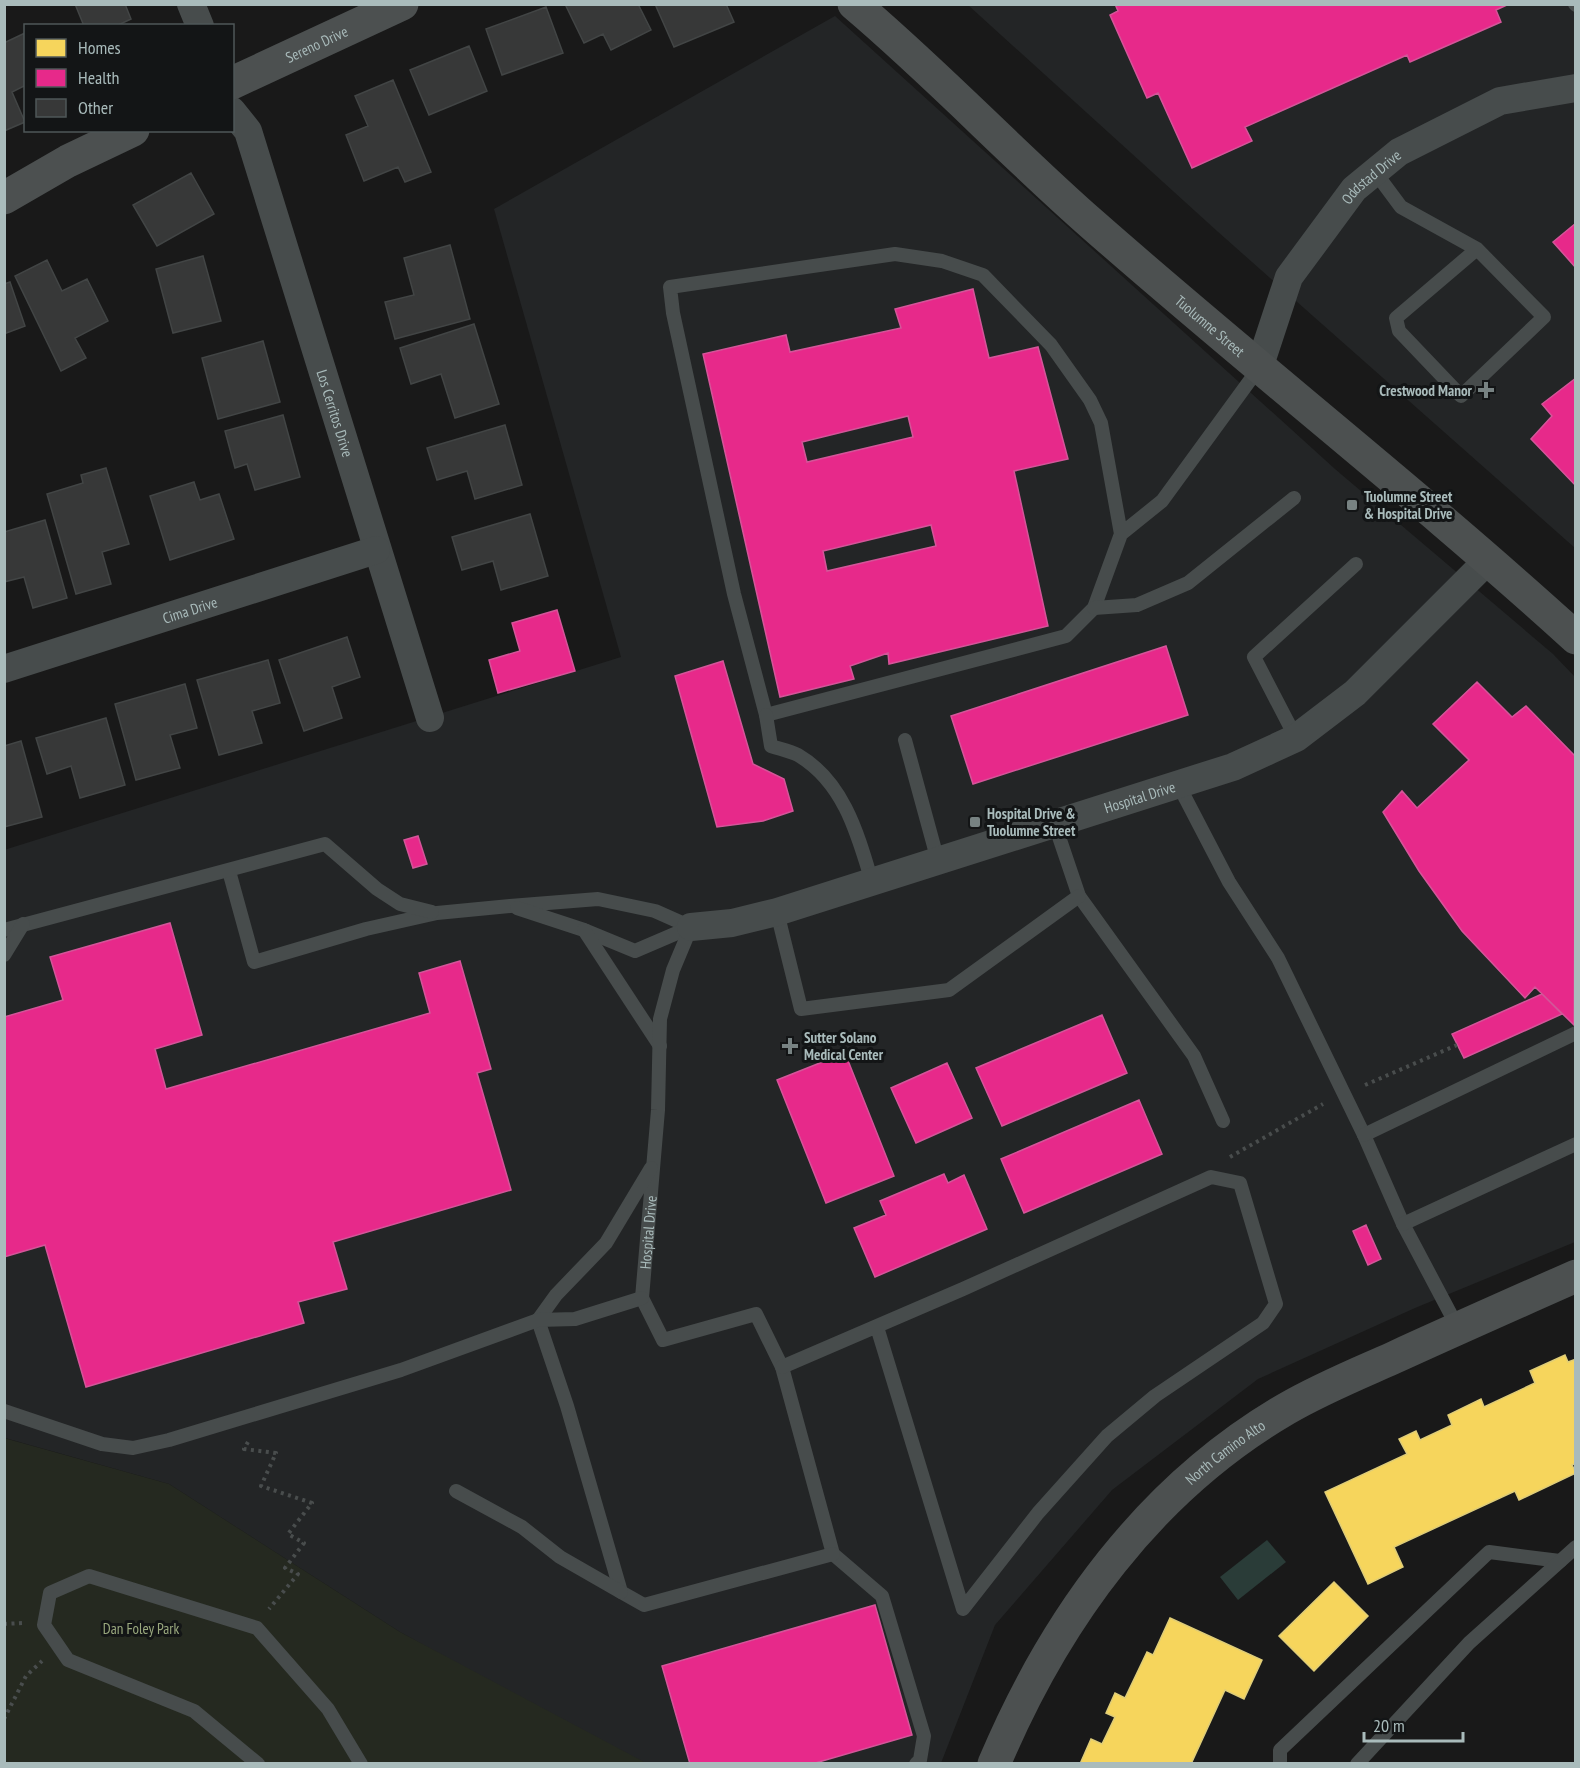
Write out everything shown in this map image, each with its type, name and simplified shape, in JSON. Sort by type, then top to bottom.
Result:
[{"type":"street","points":[[190,4],[199,24]]},
{"type":"street","name":"Sereno Drive","points":[[234,82],[402,4]]},
{"type":"street","name":"Tuolumne Street","points":[[854,4],[1090,222],[1258,368],[1489,559],[1575,638]]},
{"type":"street","name":"Oddstad Drive","points":[[1258,368],[1289,277],[1354,189],[1400,152],[1500,101],[1575,87]]},
{"type":"street","name":"Los Cerritos Drive","points":[[234,114],[248,131],[376,550],[430,718]]},
{"type":"street","points":[[4,198],[68,161],[129,132]]},
{"type":"street","name":"Cima Drive","points":[[4,669],[376,550]]},
{"type":"street","name":"Hospital Drive","points":[[691,927],[732,923],[777,912],[1233,767],[1296,738],[1354,693],[1489,559]]},
{"type":"street","name":"North Camino Alto","points":[[994,1764],[1016,1711],[1060,1631],[1109,1562],[1195,1474],[1236,1441],[1287,1408],[1575,1276]]},
{"type":"lane","points":[[1375,172],[1401,207],[1477,249],[1544,317],[1461,396],[1399,331],[1396,318],[1477,249]]},
{"type":"lane","points":[[766,715],[1066,636],[1094,608],[1121,534],[1101,423],[1090,400],[1052,345],[983,275],[942,261],[895,254],[670,287],[673,313],[734,594],[766,715],[771,746],[798,756],[838,795],[853,819],[872,882]]},
{"type":"lane","points":[[1121,534],[1162,501],[1258,368]]},
{"type":"lane","points":[[1094,608],[1137,605],[1188,583],[1294,498]]},
{"type":"lane","points":[[1296,738],[1254,657],[1356,564]]},
{"type":"lane","points":[[905,740],[938,861]]},
{"type":"lane","points":[[1179,784],[1229,882],[1278,958],[1364,1135],[1403,1224],[1458,1328]]},
{"type":"lane","points":[[1054,825],[1080,896],[1194,1056],[1223,1121]]},
{"type":"lane","points":[[4,930],[325,844],[377,889],[400,904],[437,913]]},
{"type":"lane","points":[[229,871],[254,962],[366,929],[437,913],[510,906],[598,899],[655,911],[691,927]]},
{"type":"lane","points":[[777,912],[801,1009],[949,990],[1080,896]]},
{"type":"lane","points":[[510,906],[584,930],[635,951],[691,927]]},
{"type":"lane","points":[[4,955],[22,924]]},
{"type":"lane","name":"Hospital Drive","points":[[642,1298],[661,1048],[660,1019],[673,970],[691,927]]},
{"type":"lane","points":[[584,930],[661,1048]]},
{"type":"lane","points":[[1364,1135],[1575,1033]]},
{"type":"lane","points":[[1403,1224],[1575,1144]]},
{"type":"lane","points":[[538,1320],[556,1296],[606,1243],[653,1165]]},
{"type":"lane","points":[[782,1367],[877,1327],[1211,1177],[1239,1183],[1276,1304],[1263,1323],[1155,1396],[1107,1436],[1038,1513],[963,1609],[877,1327]]},
{"type":"lane","points":[[4,1411],[102,1444],[133,1448],[169,1440],[401,1371],[538,1320],[575,1319],[642,1298],[663,1340],[756,1314],[782,1367],[834,1554],[882,1596],[924,1736],[920,1762]]},
{"type":"lane","points":[[538,1320],[567,1406],[621,1592]]},
{"type":"lane","points":[[456,1491],[522,1527],[560,1557],[644,1605],[834,1554]]},
{"type":"lane","points":[[1357,1764],[1469,1643],[1575,1546]]},
{"type":"lane","points":[[1280,1764],[1280,1750],[1489,1552],[1560,1561]]},
{"type":"lane","points":[[258,1764],[195,1711],[68,1660],[44,1625],[50,1593],[89,1576],[257,1628],[328,1709],[361,1764]]},
{"type":"path","points":[[262,1412],[244,1449],[276,1453],[261,1486],[312,1503],[288,1534],[304,1543],[285,1568],[297,1574],[274,1601]]},
{"type":"path","points":[[4,1719],[26,1676],[58,1646]]},
{"type":"shaded area","name":"Crestwood Manor","points":[[968,5],[1575,5],[1575,548],[1217,231]]},
{"type":"shaded area","name":"Sutter Solano Medical Center","points":[[835,16],[1335,469],[1553,654],[1575,677],[1575,1242],[1415,1308],[1258,1379],[1112,1490],[995,1625],[941,1763],[637,1763],[400,1632],[169,1484],[5,1438],[4,850],[621,657],[494,209]]},
{"type":"shaded area","points":[[1267,1540],[1286,1562],[1238,1600],[1220,1577]]},
{"type":"green space","name":"Dan Foley Park","points":[[4,1438],[169,1484],[400,1632],[646,1763],[5,1763]]},
{"type":"building: Homes","points":[[1565,1355],[1568,1362],[1576,1359],[1576,1463],[1572,1465],[1576,1473],[1519,1500],[1515,1491],[1394,1547],[1403,1567],[1368,1584],[1325,1492],[1407,1454],[1399,1439],[1416,1431],[1420,1440],[1452,1425],[1448,1415],[1481,1399],[1484,1407],[1535,1383],[1530,1371]]},
{"type":"building: Homes","points":[[1334,1582],[1368,1616],[1314,1671],[1279,1636]]},
{"type":"building: Homes","points":[[1170,1618],[1262,1660],[1244,1699],[1225,1690],[1191,1764],[1080,1764],[1091,1739],[1102,1744],[1115,1717],[1106,1713],[1115,1693],[1125,1698],[1147,1652],[1153,1655]]},
{"type":"building: Health","points":[[1115,4],[1509,4],[1496,10],[1501,22],[1410,62],[1407,55],[1245,127],[1252,141],[1192,168],[1158,93],[1147,98],[1110,15],[1118,11]]},
{"type":"building: Health","points":[[1576,223],[1576,268],[1553,242]]},
{"type":"building: Health","points":[[973,289],[989,358],[1038,347],[1068,459],[1014,471],[1048,626],[889,664],[888,653],[850,666],[854,679],[780,697],[703,354],[786,335],[790,352],[901,328],[895,309]],"holes":[[[908,416],[913,437],[807,462],[802,442]],[[931,525],[936,546],[827,571],[823,551]]]},
{"type":"building: Health","points":[[1576,378],[1576,486],[1531,439],[1552,416],[1542,404]]},
{"type":"building: Health","points":[[557,610],[575,671],[498,693],[489,660],[520,651],[512,623]]},
{"type":"building: Health","points":[[1166,646],[1188,715],[973,784],[951,716]]},
{"type":"building: Health","points":[[723,661],[753,764],[784,779],[793,811],[763,821],[717,827],[675,676]]},
{"type":"building: Health","points":[[1477,682],[1512,717],[1526,706],[1576,757],[1574,1025],[1535,987],[1525,998],[1462,931],[1419,871],[1383,812],[1402,791],[1417,808],[1469,760],[1433,724]]},
{"type":"building: Health","points":[[418,836],[427,864],[413,868],[404,840]]},
{"type":"building: Health","points":[[170,923],[202,1035],[155,1049],[166,1089],[430,1013],[419,973],[460,961],[491,1069],[477,1073],[511,1190],[333,1242],[347,1289],[298,1302],[304,1323],[86,1387],[45,1245],[4,1257],[4,1017],[63,1000],[50,957]]},
{"type":"building: Health","points":[[1542,994],[1562,1014],[1464,1058],[1452,1034]]},
{"type":"building: Health","points":[[1102,1015],[1127,1073],[1002,1126],[976,1068]]},
{"type":"building: Health","points":[[845,1053],[894,1176],[826,1203],[777,1080]]},
{"type":"building: Health","points":[[947,1063],[972,1118],[916,1143],[891,1088]]},
{"type":"building: Health","points":[[1139,1100],[1162,1154],[1024,1213],[1001,1159]]},
{"type":"building: Health","points":[[944,1174],[948,1183],[964,1175],[987,1229],[875,1277],[854,1228],[886,1215],[880,1201]]},
{"type":"building: Health","points":[[1366,1225],[1381,1259],[1368,1265],[1353,1231]]},
{"type":"building: Health","points":[[875,1605],[912,1735],[812,1764],[690,1764],[662,1666]]},
{"type":"building: Other","points":[[75,4],[125,4],[131,19],[120,24],[83,24]]},
{"type":"building: Other","points":[[565,4],[638,4],[651,30],[611,50],[603,34],[584,43]]},
{"type":"building: Other","points":[[655,4],[726,4],[734,22],[674,47]]},
{"type":"building: Other","points":[[546,7],[563,53],[502,75],[486,29]]},
{"type":"building: Other","points":[[24,33],[24,86],[12,92],[24,122],[4,131],[4,39],[6,42]]},
{"type":"building: Other","points":[[469,46],[487,91],[429,115],[410,70]]},
{"type":"building: Other","points":[[393,80],[431,172],[405,182],[398,167],[364,181],[346,135],[368,126],[355,96]]},
{"type":"building: Other","points":[[191,173],[214,214],[157,246],[133,205]]},
{"type":"building: Other","points":[[450,245],[470,319],[395,339],[385,302],[414,295],[404,258]]},
{"type":"building: Other","points":[[203,256],[221,321],[173,333],[156,269]]},
{"type":"building: Other","points":[[47,260],[62,291],[87,279],[108,321],[75,338],[86,358],[61,371],[15,276]]},
{"type":"building: Other","points":[[10,282],[25,326],[4,334],[4,284]]},
{"type":"building: Other","points":[[474,324],[499,404],[455,418],[441,374],[411,384],[400,348]]},
{"type":"building: Other","points":[[263,341],[280,402],[218,419],[202,358]]},
{"type":"building: Other","points":[[283,415],[300,477],[255,490],[247,464],[235,468],[225,431]]},
{"type":"building: Other","points":[[505,425],[522,485],[475,499],[467,471],[437,480],[427,448]]},
{"type":"building: Other","points":[[106,468],[129,544],[102,552],[111,584],[76,594],[47,494],[83,483],[81,475]]},
{"type":"building: Other","points":[[194,482],[200,500],[219,494],[234,539],[170,560],[150,496]]},
{"type":"building: Other","points":[[530,514],[548,576],[501,590],[493,561],[462,570],[452,537]]},
{"type":"building: Other","points":[[45,520],[67,598],[33,608],[24,577],[4,582],[4,532]]},
{"type":"building: Other","points":[[347,637],[360,677],[332,687],[342,718],[304,731],[279,660]]},
{"type":"building: Other","points":[[268,660],[280,703],[252,711],[262,743],[219,755],[197,680]]},
{"type":"building: Other","points":[[185,684],[197,728],[170,735],[180,768],[136,780],[115,704]]},
{"type":"building: Other","points":[[106,718],[125,785],[80,798],[71,766],[47,774],[36,738]]},
{"type":"building: Other","points":[[21,741],[42,817],[4,827],[4,746]]},
{"type":"place","name":"Crestwood Manor","points":[[1486,390]]},
{"type":"place","name":"Tuolumne Street & Hospital Drive","points":[[1352,505]]},
{"type":"place","name":"Hospital Drive & Tuolumne Street","points":[[975,822]]},
{"type":"place","name":"Sutter Solano Medical Center","points":[[790,1046]]}]
